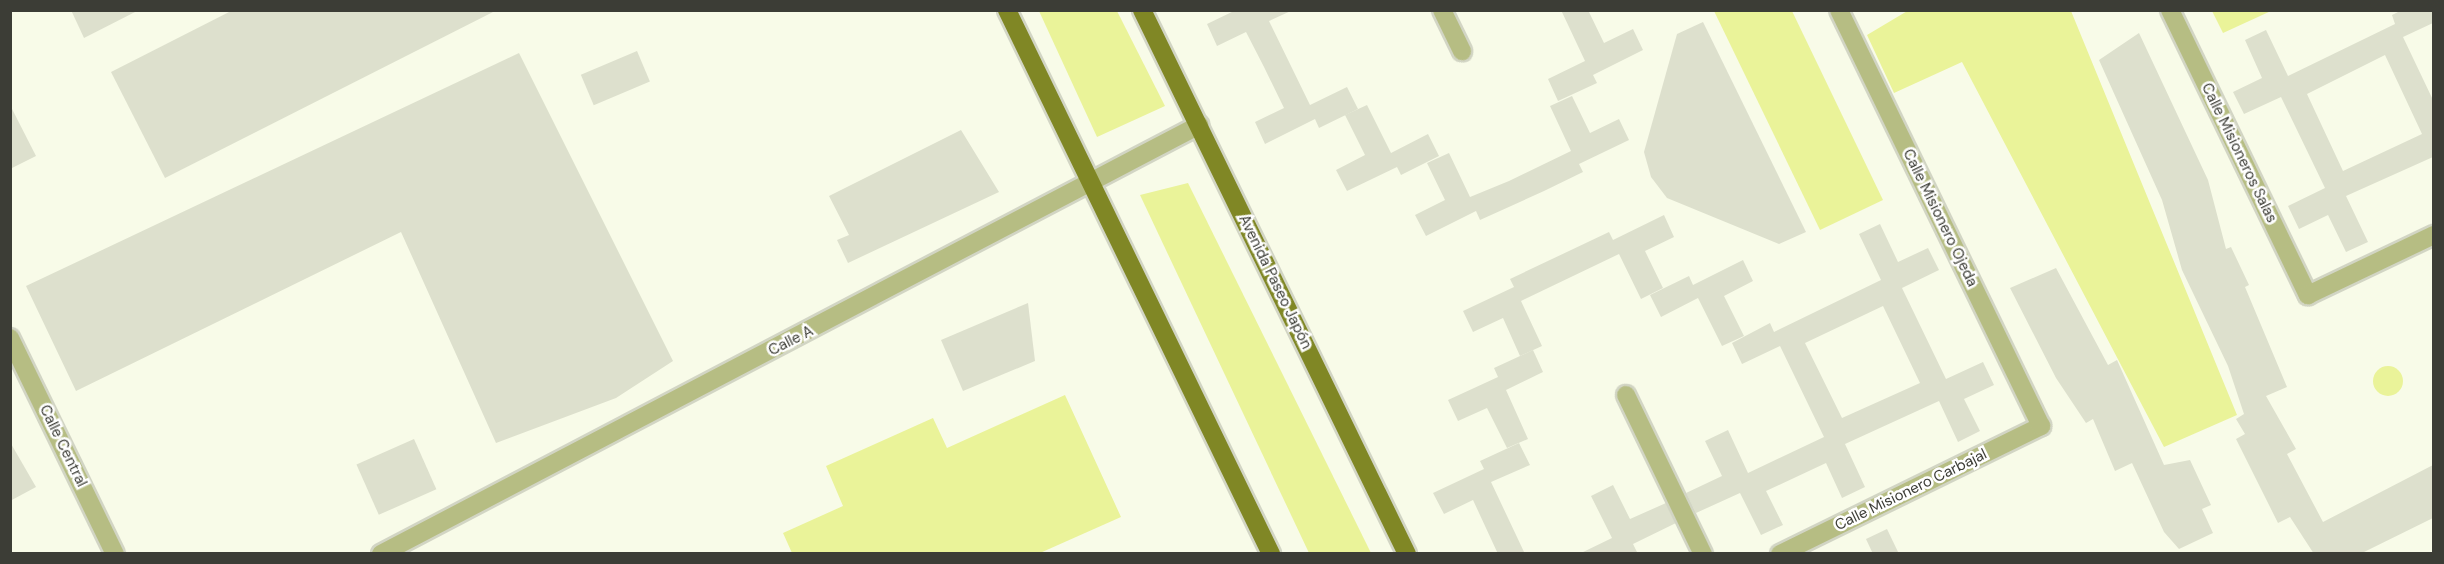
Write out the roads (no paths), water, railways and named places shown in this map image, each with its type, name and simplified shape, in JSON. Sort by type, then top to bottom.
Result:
[{"type":"main road","points":[[1007,10],[1271,554]]},
{"type":"main road","name":"Avenida Paseo Japón","points":[[1142,10],[1407,554]]},
{"type":"street","points":[[1442,10],[1462,51]]},
{"type":"street","name":"Calle Misionero Ojeda","points":[[1839,10],[2041,426]]},
{"type":"street","name":"Calle Misioneros Salas","points":[[2170,10],[2308,295],[2433,234]]},
{"type":"street","name":"Calle A","points":[[381,554],[1092,186],[1199,125]]},
{"type":"street","name":"Calle Central","points":[[10,338],[115,554]]},
{"type":"street","points":[[1626,395],[1703,554]]},
{"type":"street","name":"Calle Misionero Carbajal","points":[[1780,554],[2041,426]]}]
